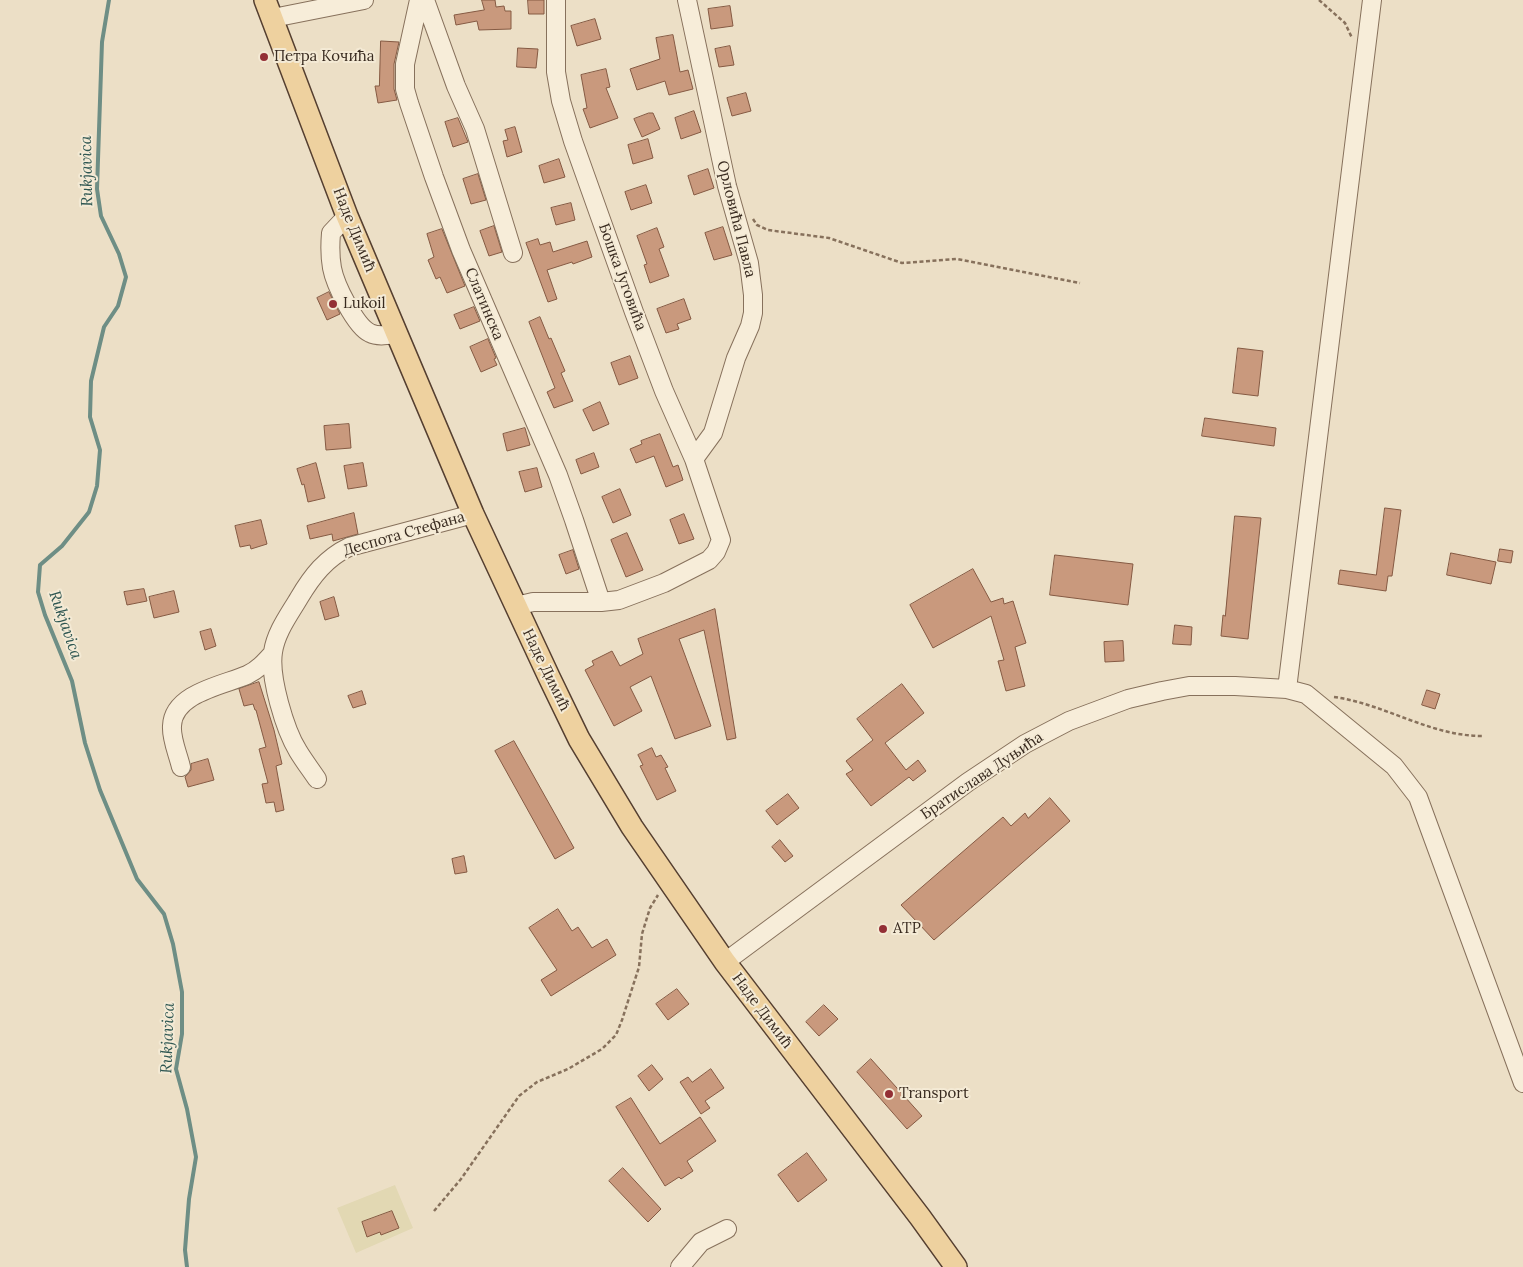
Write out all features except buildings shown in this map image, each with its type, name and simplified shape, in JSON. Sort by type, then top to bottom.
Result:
[{"type":"main road","name":"Наде Димић","points":[[269,9],[348,216],[473,514],[580,738],[624,814],[667,880],[725,962],[956,1267]]},
{"type":"street","points":[[269,9],[364,0]]},
{"type":"street","name":"Слатинска","points":[[419,0],[405,64],[405,89],[409,103],[461,250],[558,475],[601,602]]},
{"type":"street","points":[[424,0],[452,77],[475,129],[513,252]]},
{"type":"street","name":"Бошка Југовића","points":[[556,0],[556,72],[561,101],[573,142],[634,312],[664,390],[694,459],[721,540],[709,560],[664,583],[619,600],[601,602]]},
{"type":"street","name":"Орловића Павла","points":[[687,0],[726,186],[749,263],[753,295],[753,313],[750,326],[736,358],[713,433],[694,459]]},
{"type":"street","points":[[1288,689],[1372,0]]},
{"type":"street","points":[[348,216],[331,233],[330,254],[332,270],[358,323],[370,333],[384,336],[397,334]]},
{"type":"street","name":"Деспота Стефана","points":[[181,767],[172,725],[175,714],[180,707],[197,692],[248,675],[262,667],[273,653],[282,628],[306,586],[323,565],[336,553],[349,547],[473,514]]},
{"type":"street","points":[[516,606],[533,602],[601,602]]},
{"type":"street","name":"Деспота Стефана","points":[[273,653],[274,680],[289,733],[297,750],[318,779]]},
{"type":"street","name":"Братислава Дуњића","points":[[725,962],[968,782],[1025,744],[1069,721],[1128,699],[1189,686],[1288,689],[1306,694]]},
{"type":"street","points":[[1306,694],[1394,766],[1418,797],[1523,1083]]},
{"type":"street","points":[[680,1267],[701,1242],[726,1229]]},
{"type":"path","points":[[1319,0],[1345,23],[1355,45]]},
{"type":"path","points":[[751,217],[758,225],[768,230],[828,238],[902,263],[957,259],[1080,284]]},
{"type":"path","points":[[1306,694],[1339,698],[1367,705],[1441,731],[1468,736],[1482,736]]},
{"type":"path","points":[[434,1211],[461,1179],[519,1096],[538,1082],[568,1069],[602,1049],[616,1035],[638,967],[642,934],[650,908],[667,880]]},
{"type":"shaded area","points":[[395,1185],[413,1228],[356,1253],[337,1208]]},
{"type":"waterway","name":"Rukjavica","points":[[109,0],[102,42],[97,189],[101,216],[119,254],[126,277],[118,306],[104,327],[91,381],[90,417],[100,450],[97,486],[89,512],[62,546],[40,565],[38,592],[45,615],[72,681],[85,743],[100,790],[137,879],[164,914],[173,944],[182,992],[182,1034],[176,1069],[187,1109],[196,1157],[189,1199],[185,1250],[187,1267]]},
{"type":"place","name":"Петра Кочића","points":[[264,57]]},
{"type":"place","name":"Lukoil","points":[[333,304]]},
{"type":"place","name":"ATP","points":[[883,929]]},
{"type":"place","name":"Transport","points":[[889,1094]]}]
